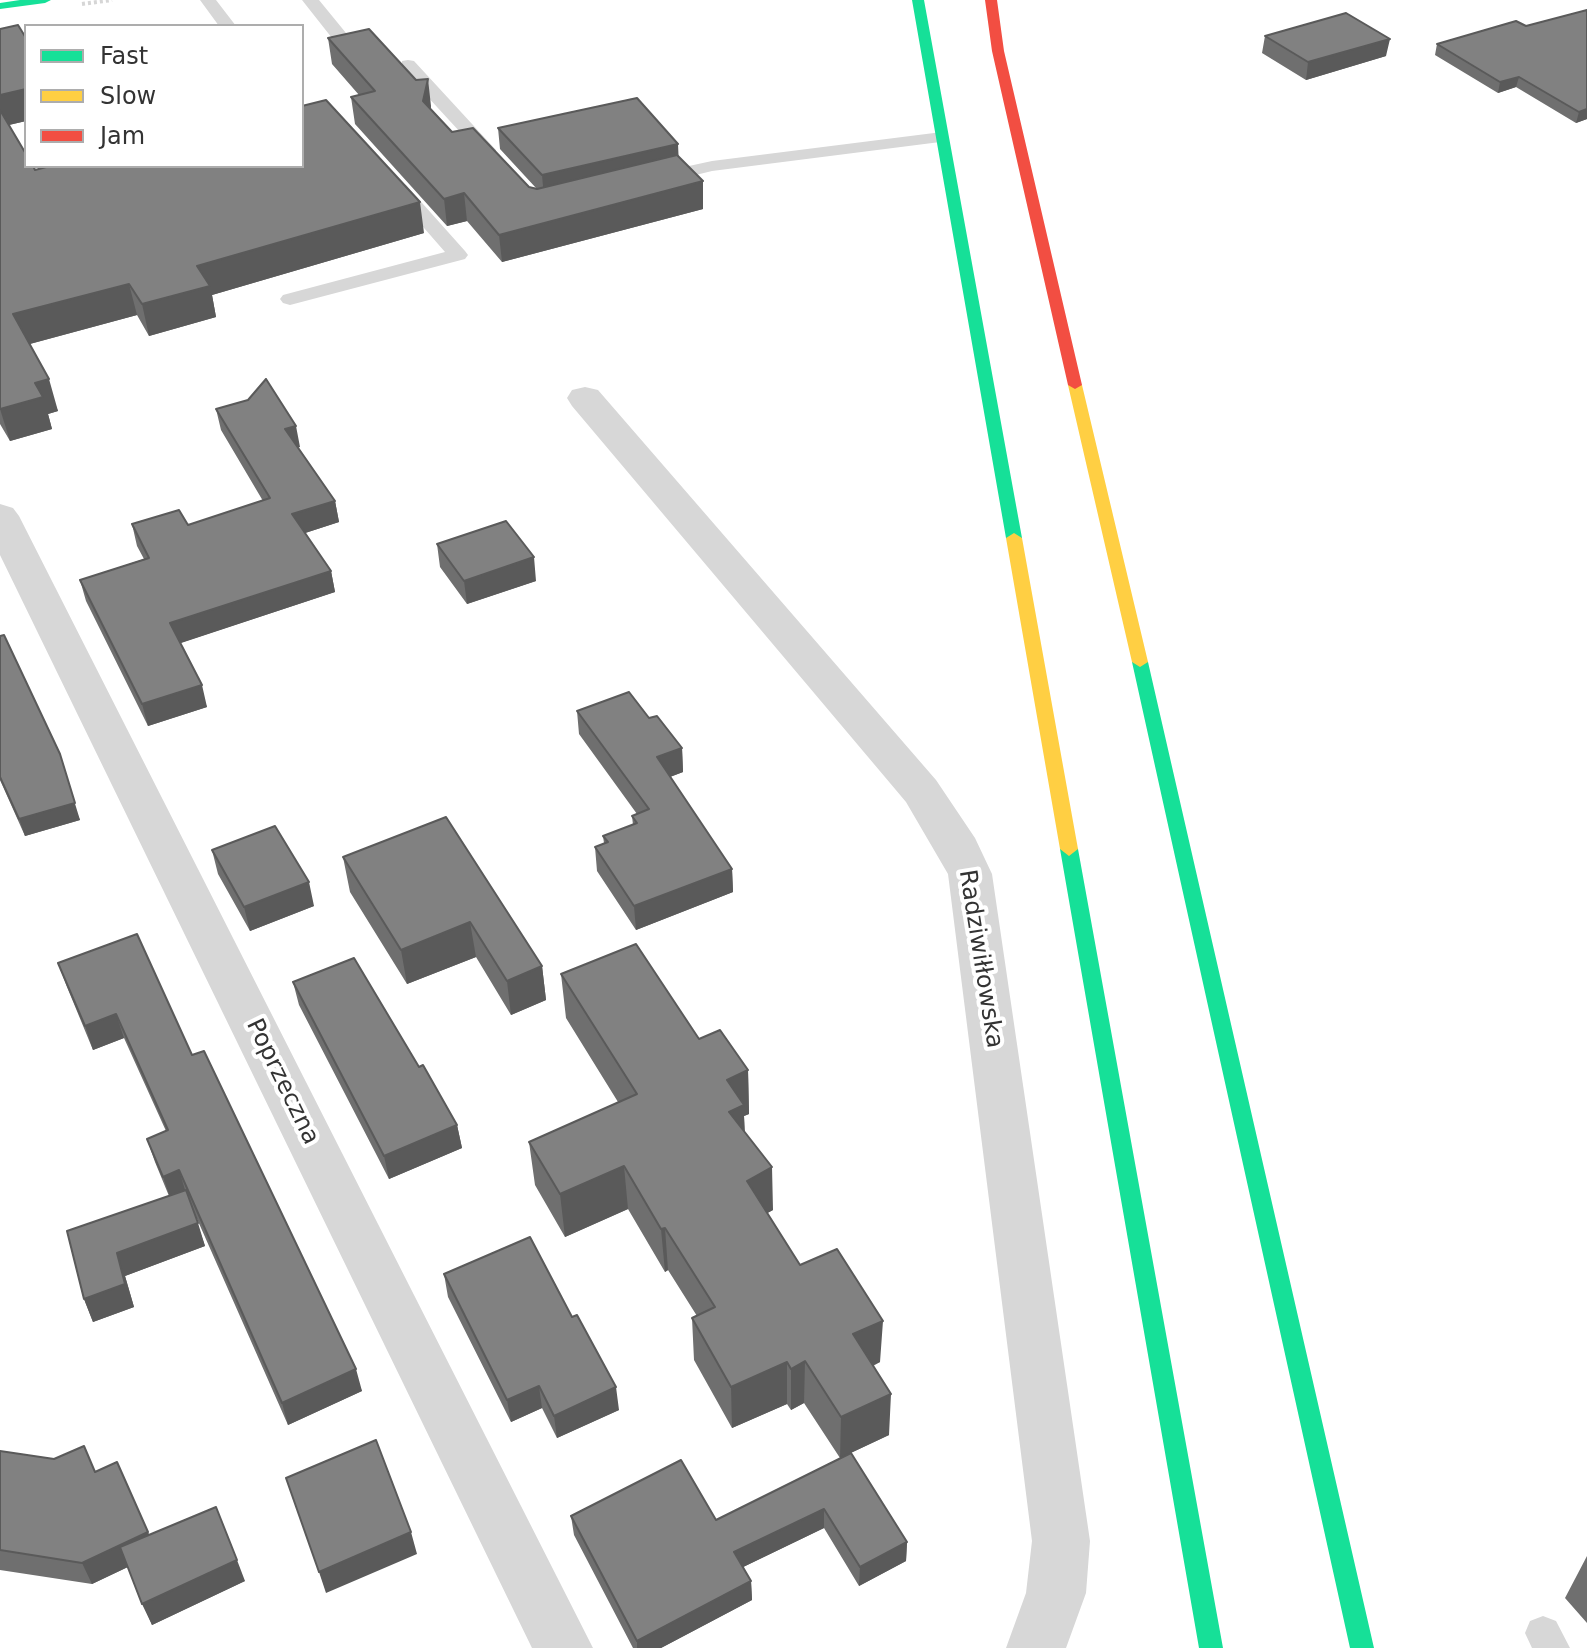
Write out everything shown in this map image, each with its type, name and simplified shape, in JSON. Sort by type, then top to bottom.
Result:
[{"type":"street","points":[[0,6],[45,0]]},
{"type":"street","points":[[918,0],[985,397],[1211,1648]]},
{"type":"street","points":[[991,0],[1004,78],[1213,980],[1362,1648]]},
{"type":"street","name":"Radziwiłłowska","points":[[585,398],[921,791],[959,849],[970,874],[1061,1541],[1056,1593],[1036,1648]]},
{"type":"street","name":"Poprzeczna","points":[[0,516],[563,1648]]},
{"type":"lane","points":[[208,0],[226,24]]},
{"type":"lane","points":[[310,0],[349,48]]},
{"type":"lane","points":[[408,65],[500,164]]},
{"type":"lane","points":[[640,183],[712,166],[942,137]]},
{"type":"lane","points":[[290,299],[458,255],[385,173]]},
{"type":"building","points":[[1587,10],[1587,109],[1579,112],[1519,77],[1500,82],[1437,44],[1516,21],[1526,26]]},
{"type":"building","points":[[1346,13],[1390,39],[1308,62],[1265,36]]},
{"type":"building","points":[[18,25],[24,35],[24,89],[0,95],[0,29]]},
{"type":"building","points":[[369,29],[416,80],[428,79],[423,101],[452,132],[473,128],[529,187],[537,189],[677,155],[703,181],[499,235],[464,193],[444,199],[351,97],[375,91],[328,38]]},
{"type":"building","points":[[637,98],[678,144],[542,175],[498,128]]},
{"type":"building","points":[[326,100],[420,202],[197,266],[210,286],[142,304],[129,284],[13,314],[49,379],[35,383],[43,397],[0,409],[0,110],[24,151],[24,168],[304,168],[304,106]]},
{"type":"building","points":[[266,379],[296,426],[285,429],[335,501],[292,514],[331,571],[170,623],[202,685],[142,704],[80,580],[149,558],[132,524],[179,510],[188,525],[270,498],[216,409],[248,400]]},
{"type":"building","points":[[506,521],[534,557],[464,581],[437,544]]},
{"type":"building","points":[[4,635],[60,754],[75,803],[19,819],[0,777],[0,636]]},
{"type":"building","points":[[629,692],[649,718],[657,716],[682,748],[657,757],[732,869],[634,906],[595,847],[608,842],[603,836],[637,823],[632,816],[649,809],[577,711]]},
{"type":"building","points":[[446,817],[542,966],[507,981],[470,922],[401,950],[343,857]]},
{"type":"building","points":[[275,826],[309,882],[244,907],[212,850]]},
{"type":"building","points":[[137,934],[192,1055],[204,1051],[356,1369],[282,1403],[179,1170],[163,1177],[147,1139],[168,1130],[116,1014],[85,1026],[58,963]]},
{"type":"building","points":[[636,944],[699,1039],[720,1030],[748,1070],[727,1080],[744,1105],[729,1112],[772,1167],[747,1181],[800,1265],[837,1249],[883,1321],[853,1334],[891,1394],[841,1417],[805,1361],[791,1369],[787,1362],[731,1387],[692,1318],[715,1307],[665,1228],[661,1229],[624,1166],[560,1194],[529,1142],[637,1094],[561,974]]},
{"type":"building","points":[[354,958],[419,1067],[423,1065],[457,1125],[384,1156],[293,982]]},
{"type":"building","points":[[186,1190],[198,1223],[117,1253],[125,1284],[84,1299],[67,1231]]},
{"type":"building","points":[[530,1237],[572,1317],[577,1315],[616,1387],[554,1416],[539,1386],[507,1400],[444,1274]]},
{"type":"building","points":[[376,1440],[411,1532],[319,1572],[286,1478]]},
{"type":"building","points":[[84,1446],[95,1472],[117,1462],[148,1532],[82,1563],[0,1550],[0,1451],[54,1459]]},
{"type":"building","points":[[851,1453],[907,1542],[860,1567],[824,1509],[734,1552],[751,1581],[637,1641],[571,1516],[681,1460],[716,1520]]},
{"type":"building","points":[[216,1507],[237,1560],[142,1604],[120,1547]]},
{"type":"traffic: fast","points":[[0,6],[45,0]]},
{"type":"traffic: fast","points":[[918,0],[1014,538]]},
{"type":"traffic: fast","points":[[1140,662],[1362,1648]]},
{"type":"traffic: fast","points":[[1069,849],[1211,1648]]},
{"type":"traffic: slow","points":[[1075,385],[1140,662]]},
{"type":"traffic: slow","points":[[1014,538],[1069,849]]},
{"type":"traffic: jam","points":[[991,0],[998,51],[1075,385]]}]
